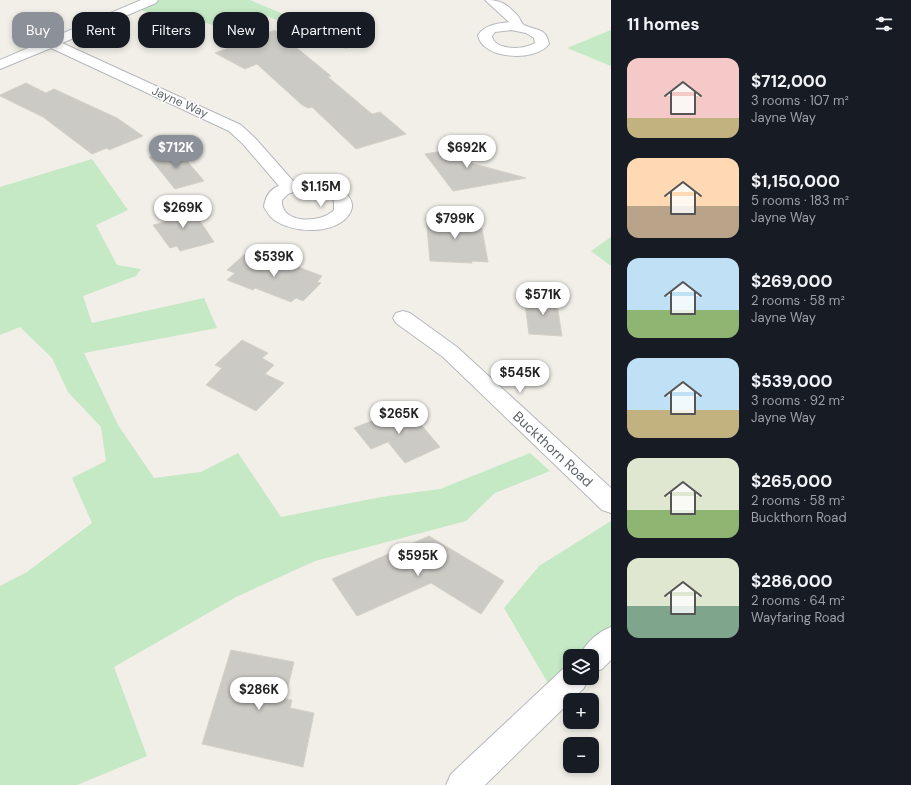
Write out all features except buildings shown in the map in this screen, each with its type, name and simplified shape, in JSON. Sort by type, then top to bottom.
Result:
[{"type":"street","points":[[64,37],[152,0]]},
{"type":"street","points":[[491,0],[514,18],[518,27]]},
{"type":"street","points":[[0,65],[39,48]]},
{"type":"street","name":"Jayne Way","points":[[62,48],[235,128],[249,141],[289,186]]},
{"type":"street","name":"Buckthorn Road","points":[[403,318],[450,352],[611,504]]},
{"type":"street","points":[[599,653],[611,640]]},
{"type":"street","points":[[462,785],[567,685]]},
{"type":"green space","points":[[152,0],[250,0],[279,12],[277,12],[277,20],[269,17],[269,12],[213,12],[213,25],[205,22],[205,12],[146,12],[135,7]]},
{"type":"green space","points":[[611,30],[611,66],[567,48]]},
{"type":"green space","points":[[92,159],[128,210],[96,225],[117,265],[141,269],[136,276],[83,296],[92,323],[204,298],[217,328],[84,353],[118,425],[154,478],[201,472],[238,453],[281,517],[381,497],[440,489],[530,453],[550,471],[495,493],[466,521],[315,561],[236,597],[114,667],[147,756],[77,785],[0,785],[0,586],[27,572],[92,523],[72,478],[106,461],[101,427],[68,392],[52,358],[20,327],[0,335],[0,187]]},
{"type":"green space","points":[[611,237],[611,266],[591,251]]},
{"type":"green space","points":[[611,521],[611,640],[599,650],[563,649],[563,685],[565,685],[556,697],[504,608],[539,566]]}]
